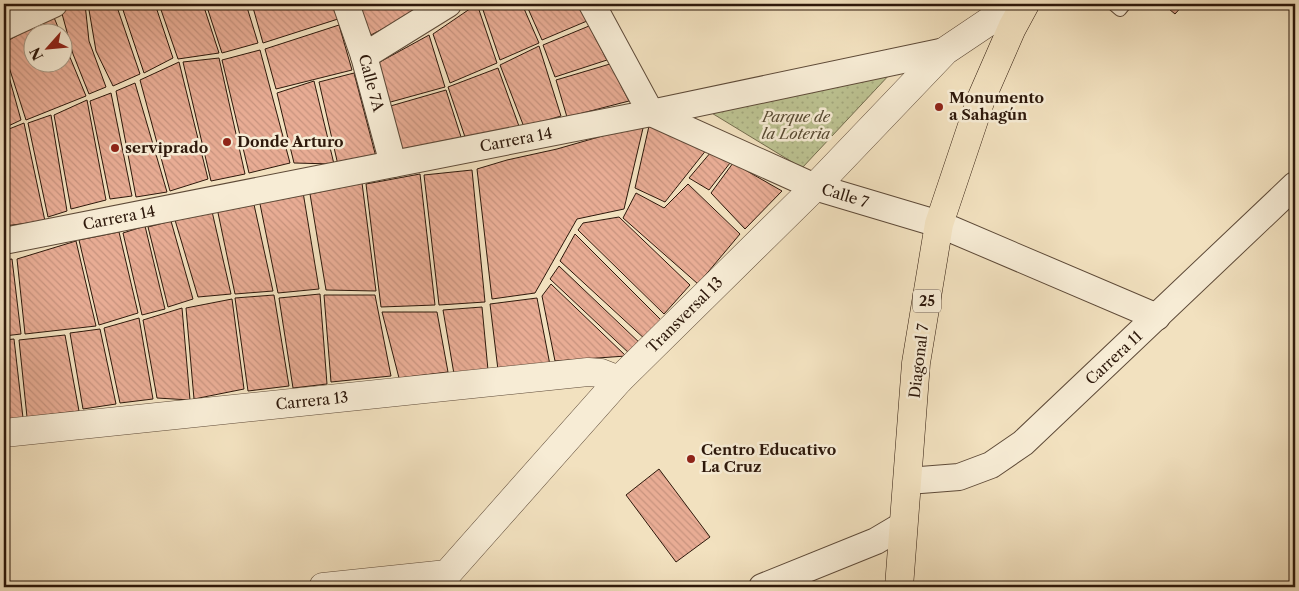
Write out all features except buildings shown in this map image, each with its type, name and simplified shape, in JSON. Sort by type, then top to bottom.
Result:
[{"type":"highway","name":"25","points":[[1013,16],[1025,4]]},
{"type":"highway","name":"Diagonal 7","points":[[899,587],[916,363],[939,224],[981,99],[1013,16]]},
{"type":"street","points":[[4,27],[26,9],[54,4]]},
{"type":"street","name":"Calle 7A","points":[[346,4],[364,56],[393,164]]},
{"type":"street","points":[[364,56],[448,4]]},
{"type":"street","points":[[592,4],[651,113]]},
{"type":"street","name":"Carrera 14","points":[[4,241],[651,113],[945,51],[1013,16]]},
{"type":"street","name":"Transversal 13","points":[[441,581],[619,380],[815,187],[945,51]]},
{"type":"street","name":"Calle 7","points":[[651,113],[815,187],[939,224],[1157,317]]},
{"type":"street","name":"Carrera 11","points":[[908,481],[959,477],[991,465],[1023,443],[1295,185]]},
{"type":"street","name":"Carrera 13","points":[[4,433],[588,372],[601,373],[619,380]]},
{"type":"street","points":[[762,587],[876,541],[903,525]]},
{"type":"street","points":[[323,587],[441,581]]},
{"type":"lane","points":[[1113,4],[1120,10],[1125,4]]},
{"type":"green space","name":"Parque de la Loteria","points":[[891,73],[802,168],[710,112]]},
{"type":"place","name":"Monumento a Sahagún","points":[[939,107]]},
{"type":"place","name":"Donde Arturo","points":[[227,142]]},
{"type":"place","name":"serviprado","points":[[115,148]]},
{"type":"place","name":"Centro Educativo La Cruz","points":[[691,459]]}]
